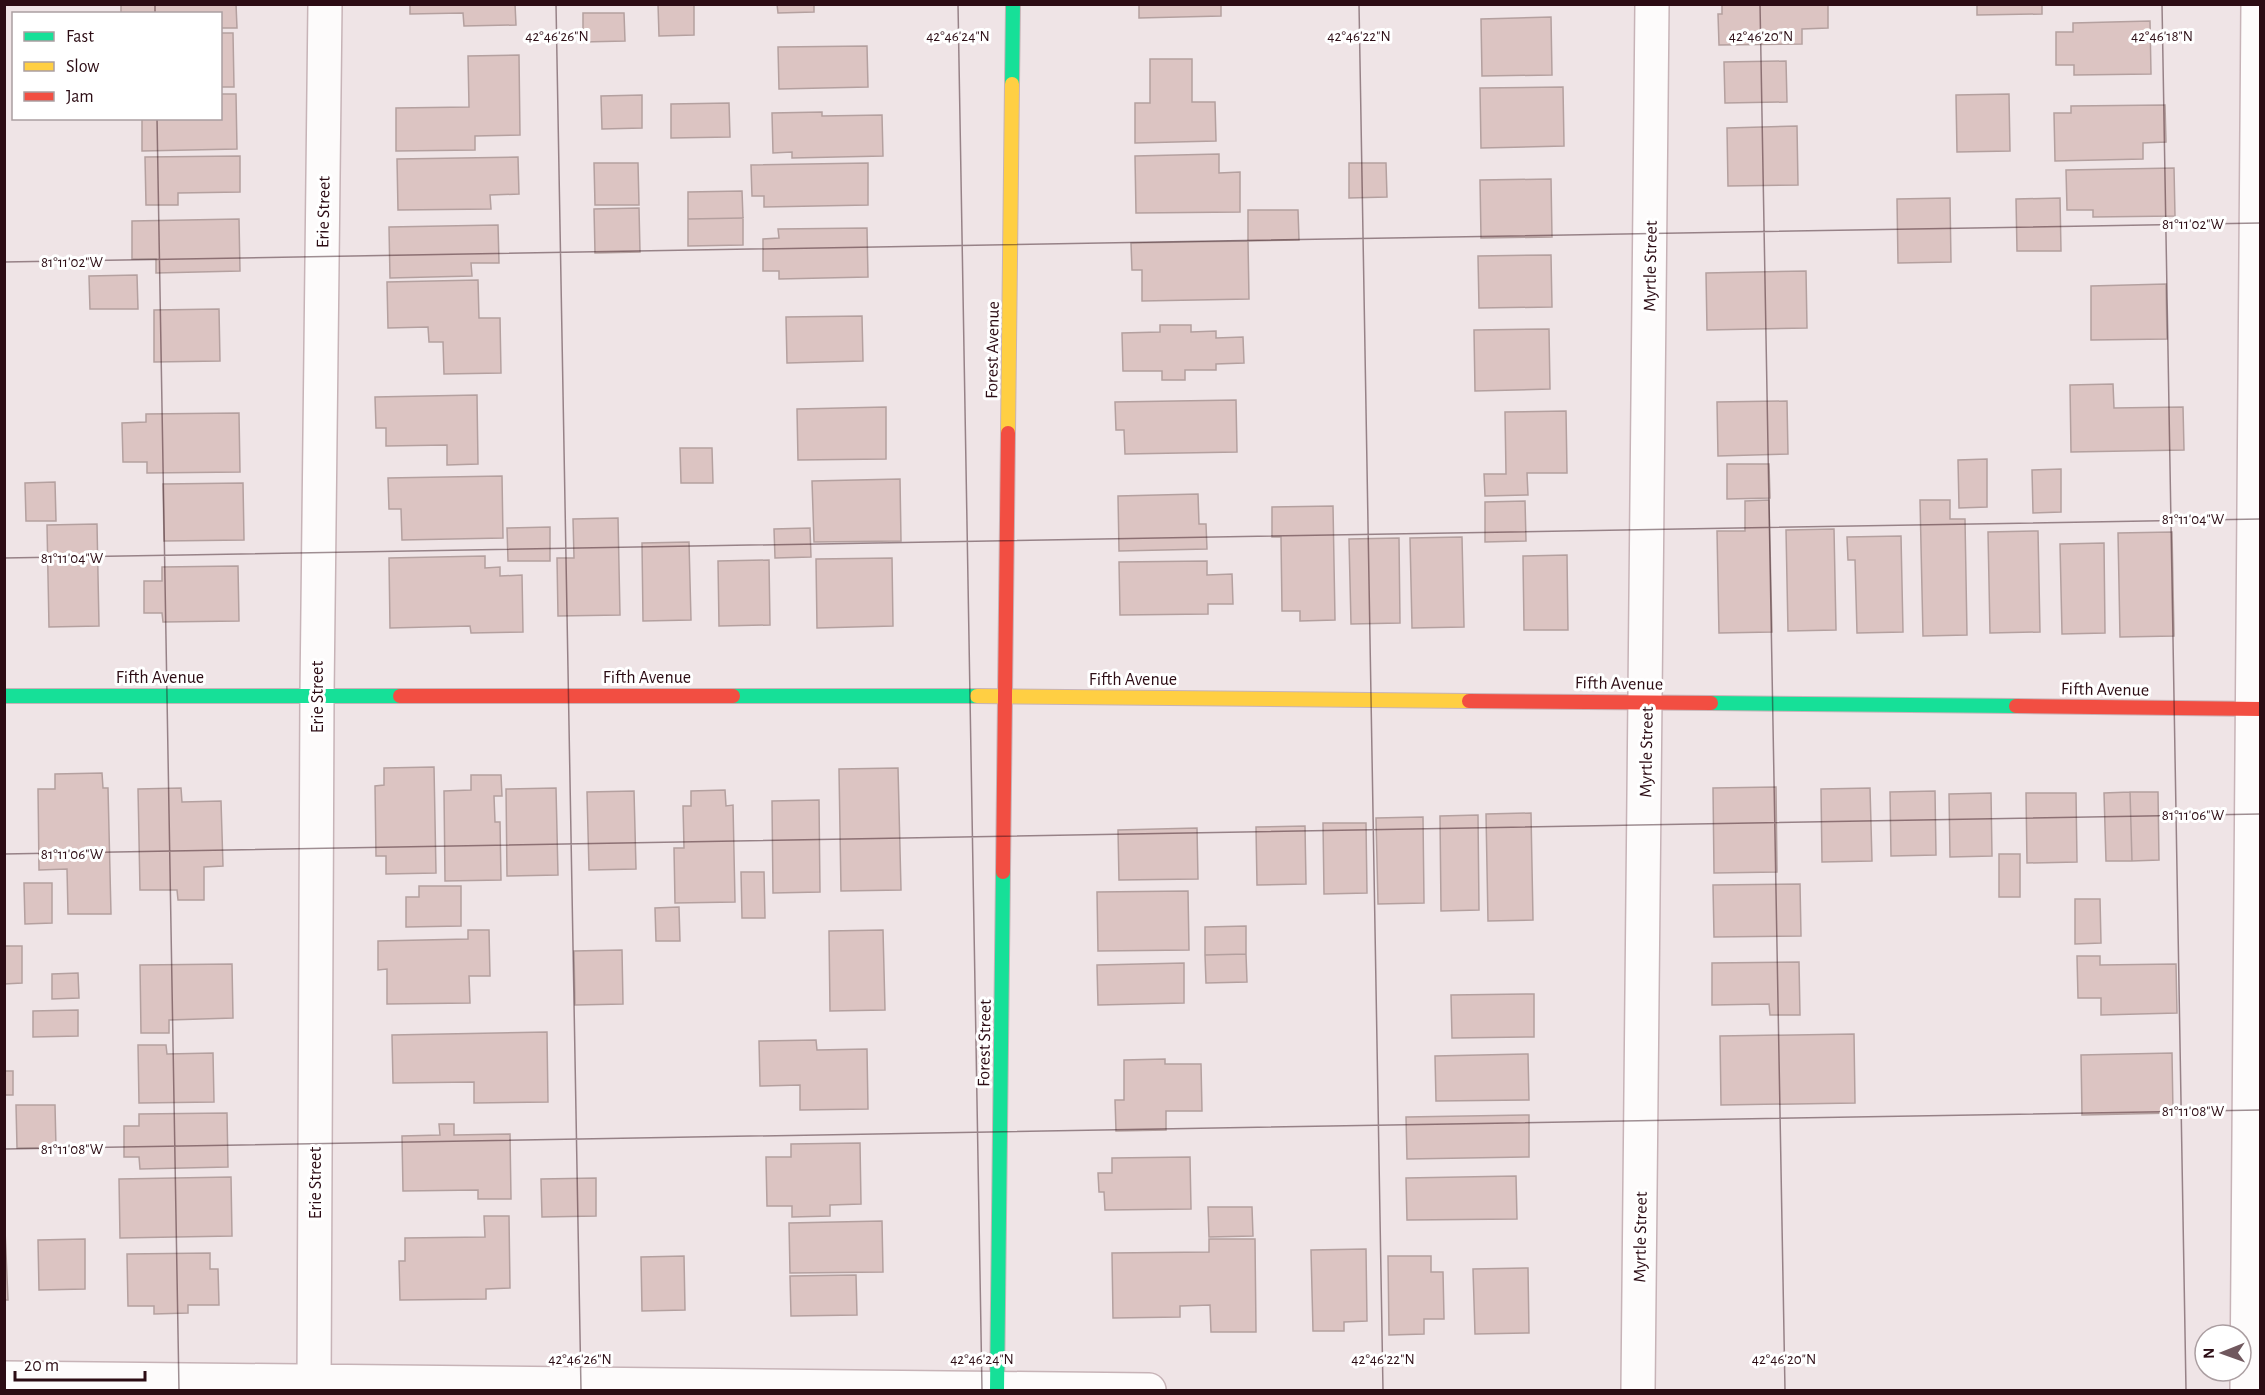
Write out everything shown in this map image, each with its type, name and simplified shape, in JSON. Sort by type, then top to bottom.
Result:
[{"type":"street","name":"Erie Street","points":[[314,1386],[317,695],[325,4]]},
{"type":"street","name":"Forest Avenue","points":[[1006,696],[1013,4]]},
{"type":"street","name":"Myrtle Street","points":[[1638,1390],[1652,4]]},
{"type":"street","points":[[2247,1390],[2257,709],[2258,4]]},
{"type":"street","name":"Fifth Avenue","points":[[4,696],[1006,696],[2257,709]]},
{"type":"street","name":"Forest Street","points":[[997,1390],[1006,696]]},
{"type":"street","points":[[4,1378],[314,1386],[1149,1390]]},
{"type":"building","points":[[121,4],[236,4],[237,28],[222,28],[222,12],[121,12]]},
{"type":"building","points":[[410,4],[515,4],[516,25],[464,26],[463,13],[410,14]]},
{"type":"building","points":[[658,4],[694,4],[694,35],[659,36]]},
{"type":"building","points":[[777,4],[853,4],[814,5],[814,12],[778,13]]},
{"type":"building","points":[[1139,4],[1221,4],[1221,16],[1139,18]]},
{"type":"building","points":[[1722,4],[1828,4],[1828,28],[1802,29],[1802,44],[1719,45],[1718,14],[1722,14]]},
{"type":"building","points":[[1977,4],[2042,4],[2042,14],[1977,15]]},
{"type":"building","points":[[583,13],[624,13],[625,41],[583,42]]},
{"type":"building","points":[[1551,17],[1552,75],[1482,76],[1481,19]]},
{"type":"building","points":[[2150,21],[2151,74],[2074,75],[2074,65],[2056,65],[2056,32],[2073,32],[2073,23]]},
{"type":"building","points":[[222,33],[233,33],[234,87],[222,87]]},
{"type":"building","points":[[867,46],[868,87],[779,89],[778,47]]},
{"type":"building","points":[[519,55],[520,135],[475,136],[475,150],[396,151],[396,108],[469,107],[468,56]]},
{"type":"building","points":[[1150,59],[1192,59],[1192,102],[1215,102],[1216,141],[1135,143],[1135,103],[1150,103]]},
{"type":"building","points":[[1786,61],[1787,102],[1725,103],[1724,62]]},
{"type":"building","points":[[1563,87],[1564,146],[1481,148],[1480,88]]},
{"type":"building","points":[[222,94],[236,94],[237,149],[142,151],[142,120],[222,120]]},
{"type":"building","points":[[2009,94],[2010,151],[1957,152],[1956,95]]},
{"type":"building","points":[[642,95],[642,128],[602,129],[601,96]]},
{"type":"building","points":[[729,103],[730,137],[671,138],[671,104]]},
{"type":"building","points":[[2165,105],[2166,142],[2143,143],[2143,159],[2055,161],[2054,113],[2071,113],[2071,106]]},
{"type":"building","points":[[822,112],[822,116],[882,115],[883,156],[792,158],[792,152],[773,153],[772,113]]},
{"type":"building","points":[[1797,126],[1798,185],[1728,186],[1727,128]]},
{"type":"building","points":[[1219,154],[1219,173],[1240,172],[1240,212],[1136,213],[1135,156]]},
{"type":"building","points":[[240,156],[240,192],[178,193],[178,205],[146,205],[145,157]]},
{"type":"building","points":[[518,157],[519,194],[490,195],[491,209],[398,210],[397,159]]},
{"type":"building","points":[[594,163],[638,163],[639,205],[595,205]]},
{"type":"building","points":[[868,163],[868,205],[764,207],[764,196],[752,196],[751,165]]},
{"type":"building","points":[[1349,163],[1386,163],[1387,197],[1349,198]]},
{"type":"building","points":[[2174,168],[2175,216],[2093,217],[2093,210],[2067,210],[2066,170]]},
{"type":"building","points":[[1551,179],[1552,237],[1481,238],[1480,180]]},
{"type":"building","points":[[742,191],[743,218],[688,219],[688,192]]},
{"type":"building","points":[[1950,198],[1951,262],[1898,263],[1897,199]]},
{"type":"building","points":[[2060,198],[2061,251],[2017,251],[2016,199]]},
{"type":"building","points":[[639,208],[640,252],[595,253],[594,209]]},
{"type":"building","points":[[1248,210],[1298,210],[1299,240],[1248,241]]},
{"type":"building","points":[[743,218],[743,245],[688,246],[688,219]]},
{"type":"building","points":[[239,219],[240,271],[156,273],[156,259],[132,259],[132,221]]},
{"type":"building","points":[[498,225],[499,263],[471,263],[472,276],[390,278],[389,227]]},
{"type":"building","points":[[867,228],[868,277],[779,279],[779,271],[763,271],[763,239],[779,238],[778,229]]},
{"type":"building","points":[[1248,241],[1249,299],[1142,301],[1142,270],[1132,270],[1131,243]]},
{"type":"building","points":[[1551,255],[1552,307],[1479,308],[1478,256]]},
{"type":"building","points":[[1806,271],[1807,328],[1707,330],[1706,273]]},
{"type":"building","points":[[137,275],[138,309],[90,309],[89,276]]},
{"type":"building","points":[[478,280],[479,318],[500,318],[501,373],[444,374],[443,342],[429,342],[428,327],[388,328],[387,282]]},
{"type":"building","points":[[2166,284],[2167,339],[2091,340],[2091,286]]},
{"type":"building","points":[[219,309],[220,361],[154,362],[154,310]]},
{"type":"building","points":[[862,316],[863,361],[787,363],[786,317]]},
{"type":"building","points":[[1160,325],[1191,325],[1191,332],[1216,331],[1216,338],[1243,337],[1244,363],[1216,364],[1216,370],[1185,370],[1185,380],[1162,380],[1162,371],[1123,371],[1122,333],[1160,332]]},
{"type":"building","points":[[1549,329],[1550,389],[1475,391],[1474,330]]},
{"type":"building","points":[[2113,384],[2114,408],[2183,407],[2184,450],[2071,452],[2070,385]]},
{"type":"building","points":[[477,395],[478,464],[447,465],[447,445],[386,446],[386,428],[376,428],[375,397]]},
{"type":"building","points":[[1236,400],[1237,452],[1125,454],[1124,430],[1116,430],[1115,402]]},
{"type":"building","points":[[1787,401],[1788,454],[1718,456],[1717,402]]},
{"type":"building","points":[[886,407],[886,459],[798,460],[797,409]]},
{"type":"building","points":[[1566,411],[1567,473],[1527,473],[1528,495],[1485,496],[1484,474],[1506,474],[1505,412]]},
{"type":"building","points":[[239,413],[240,472],[147,473],[147,462],[123,462],[122,423],[146,422],[146,414]]},
{"type":"building","points":[[680,448],[712,448],[713,483],[681,483]]},
{"type":"building","points":[[1987,459],[1987,507],[1959,508],[1958,460]]},
{"type":"building","points":[[1727,464],[1769,464],[1770,498],[1727,499]]},
{"type":"building","points":[[2061,469],[2061,512],[2033,513],[2032,470]]},
{"type":"building","points":[[502,476],[503,538],[402,540],[401,509],[389,509],[388,478]]},
{"type":"building","points":[[900,479],[901,541],[814,542],[812,481]]},
{"type":"building","points":[[55,482],[56,521],[26,521],[25,483]]},
{"type":"building","points":[[243,483],[244,540],[164,541],[163,484]]},
{"type":"building","points":[[1198,494],[1199,524],[1206,524],[1207,549],[1119,551],[1118,496]]},
{"type":"building","points":[[1769,500],[1772,632],[1719,633],[1717,531],[1745,531],[1745,501]]},
{"type":"building","points":[[1920,500],[1950,500],[1950,519],[1965,519],[1967,635],[1923,636]]},
{"type":"building","points":[[1525,501],[1526,541],[1485,542],[1485,502]]},
{"type":"building","points":[[1333,506],[1335,620],[1300,621],[1300,611],[1282,611],[1281,537],[1272,537],[1272,507]]},
{"type":"building","points":[[618,518],[620,615],[558,616],[557,558],[574,558],[573,519]]},
{"type":"building","points":[[97,524],[99,626],[49,627],[47,525]]},
{"type":"building","points":[[550,527],[550,561],[508,561],[507,528]]},
{"type":"building","points":[[810,528],[811,557],[775,558],[774,529]]},
{"type":"building","points":[[1834,529],[1836,630],[1788,631],[1786,530]]},
{"type":"building","points":[[2038,531],[2040,632],[1990,633],[1988,532]]},
{"type":"building","points":[[2172,532],[2174,636],[2120,637],[2118,533]]},
{"type":"building","points":[[1901,536],[1903,632],[1857,633],[1855,560],[1848,560],[1847,537]]},
{"type":"building","points":[[1462,537],[1464,627],[1412,628],[1410,538]]},
{"type":"building","points":[[1399,538],[1400,623],[1351,624],[1349,539]]},
{"type":"building","points":[[689,542],[691,620],[643,621],[642,543]]},
{"type":"building","points":[[2104,543],[2105,633],[2062,634],[2060,544]]},
{"type":"building","points":[[1567,555],[1568,630],[1524,630],[1523,556]]},
{"type":"building","points":[[485,556],[485,568],[500,567],[500,576],[522,575],[523,632],[471,633],[470,626],[390,628],[389,558]]},
{"type":"building","points":[[892,558],[893,626],[817,628],[816,559]]},
{"type":"building","points":[[769,560],[770,625],[719,626],[718,561]]},
{"type":"building","points":[[1207,561],[1207,575],[1232,574],[1233,604],[1208,604],[1208,614],[1120,615],[1119,562]]},
{"type":"building","points":[[238,566],[239,621],[163,622],[162,613],[144,613],[144,581],[162,581],[162,567]]},
{"type":"building","points":[[434,767],[436,873],[386,874],[386,856],[376,856],[375,786],[384,785],[384,768]]},
{"type":"building","points":[[898,768],[901,890],[841,891],[839,769]]},
{"type":"building","points":[[102,773],[103,788],[108,788],[111,914],[68,914],[67,869],[39,870],[38,789],[55,789],[55,774]]},
{"type":"building","points":[[471,775],[501,775],[502,796],[494,796],[495,822],[500,822],[501,880],[445,881],[444,791],[471,790]]},
{"type":"building","points":[[1776,787],[1777,872],[1714,873],[1713,788]]},
{"type":"building","points":[[181,788],[182,802],[221,801],[223,866],[204,867],[204,900],[178,900],[177,890],[140,890],[138,789]]},
{"type":"building","points":[[556,788],[558,875],[507,876],[506,789]]},
{"type":"building","points":[[1870,788],[1872,861],[1822,862],[1821,789]]},
{"type":"building","points":[[725,790],[726,806],[733,805],[735,902],[675,903],[674,848],[684,848],[683,806],[691,806],[691,791]]},
{"type":"building","points":[[634,791],[636,869],[589,870],[587,792]]},
{"type":"building","points":[[1935,791],[1936,855],[1891,856],[1890,792]]},
{"type":"building","points":[[2130,792],[2158,792],[2159,860],[2132,861]]},
{"type":"building","points":[[2130,792],[2132,861],[2106,861],[2104,793]]},
{"type":"building","points":[[1991,793],[1992,856],[1950,857],[1949,794]]},
{"type":"building","points":[[2026,793],[2076,793],[2077,862],[2027,863]]},
{"type":"building","points":[[819,800],[820,892],[773,893],[772,801]]},
{"type":"building","points":[[1531,813],[1533,920],[1488,921],[1486,814]]},
{"type":"building","points":[[1478,815],[1479,910],[1441,911],[1440,816]]},
{"type":"building","points":[[1423,817],[1424,903],[1378,904],[1376,818]]},
{"type":"building","points":[[1323,823],[1366,823],[1367,893],[1324,894]]},
{"type":"building","points":[[1305,826],[1306,884],[1257,885],[1256,827]]},
{"type":"building","points":[[1197,828],[1198,879],[1119,880],[1118,830]]},
{"type":"building","points":[[1999,854],[2020,854],[2020,897],[1999,897]]},
{"type":"building","points":[[741,872],[764,872],[765,918],[742,918]]},
{"type":"building","points":[[24,883],[52,883],[52,923],[25,924]]},
{"type":"building","points":[[1800,884],[1801,936],[1714,937],[1713,885]]},
{"type":"building","points":[[419,886],[461,886],[461,926],[406,927],[406,897],[419,897]]},
{"type":"building","points":[[1188,891],[1189,950],[1098,951],[1097,892]]},
{"type":"building","points":[[2075,899],[2100,899],[2101,943],[2075,944]]},
{"type":"building","points":[[679,907],[680,941],[656,941],[655,908]]},
{"type":"building","points":[[1246,926],[1246,954],[1205,955],[1205,927]]},
{"type":"building","points":[[468,930],[489,930],[490,976],[469,976],[470,1003],[387,1004],[387,969],[378,970],[378,941],[468,939]]},
{"type":"building","points":[[883,930],[885,1010],[830,1011],[829,931]]},
{"type":"building","points":[[4,946],[22,946],[22,983],[4,984]]},
{"type":"building","points":[[622,950],[623,1004],[575,1005],[574,951]]},
{"type":"building","points":[[1246,954],[1247,982],[1206,983],[1205,955]]},
{"type":"building","points":[[2077,956],[2100,956],[2100,965],[2176,964],[2177,1013],[2101,1015],[2101,998],[2078,998]]},
{"type":"building","points":[[1799,962],[1800,1015],[1770,1015],[1769,1004],[1712,1005],[1712,963]]},
{"type":"building","points":[[1184,963],[1184,1003],[1098,1005],[1097,965]]},
{"type":"building","points":[[232,964],[233,1018],[169,1020],[169,1033],[141,1033],[140,965]]},
{"type":"building","points":[[78,973],[79,998],[52,999],[52,974]]},
{"type":"building","points":[[1534,994],[1534,1037],[1452,1038],[1451,995]]},
{"type":"building","points":[[78,1010],[78,1036],[33,1037],[33,1011]]},
{"type":"building","points":[[547,1032],[548,1102],[474,1103],[474,1082],[393,1083],[392,1035]]},
{"type":"building","points":[[1854,1034],[1855,1103],[1721,1105],[1720,1036]]},
{"type":"building","points":[[816,1040],[817,1050],[867,1049],[868,1109],[800,1110],[800,1085],[760,1086],[759,1041]]},
{"type":"building","points":[[138,1045],[166,1045],[167,1054],[213,1053],[214,1102],[139,1103]]},
{"type":"building","points":[[2172,1053],[2173,1113],[2082,1115],[2081,1055]]},
{"type":"building","points":[[1528,1054],[1529,1100],[1436,1101],[1435,1056]]},
{"type":"building","points":[[1165,1059],[1165,1064],[1201,1064],[1202,1111],[1166,1111],[1166,1130],[1116,1131],[1115,1100],[1124,1100],[1124,1060]]},
{"type":"building","points":[[4,1071],[13,1071],[13,1095],[4,1095]]},
{"type":"building","points":[[16,1105],[55,1105],[56,1148],[17,1148]]},
{"type":"building","points":[[227,1113],[228,1167],[140,1169],[139,1157],[124,1157],[124,1126],[139,1126],[139,1114]]},
{"type":"building","points":[[1529,1115],[1529,1157],[1407,1159],[1406,1117]]},
{"type":"building","points":[[439,1124],[454,1124],[454,1135],[510,1134],[511,1199],[478,1199],[478,1190],[403,1191],[402,1136],[440,1135]]},
{"type":"building","points":[[860,1143],[861,1204],[830,1205],[830,1216],[792,1217],[792,1206],[767,1206],[766,1157],[791,1157],[791,1144]]},
{"type":"building","points":[[1190,1157],[1191,1209],[1105,1210],[1104,1192],[1099,1192],[1098,1173],[1112,1173],[1112,1158]]},
{"type":"building","points":[[1516,1176],[1517,1219],[1407,1220],[1406,1178]]},
{"type":"building","points":[[231,1177],[232,1236],[120,1238],[119,1179]]},
{"type":"building","points":[[596,1178],[596,1216],[542,1217],[541,1179]]},
{"type":"building","points":[[4,1206],[8,1300],[4,1300]]},
{"type":"building","points":[[1208,1207],[1252,1207],[1253,1236],[1209,1237]]},
{"type":"building","points":[[484,1216],[509,1216],[510,1288],[486,1289],[486,1299],[400,1300],[399,1261],[405,1261],[405,1238],[485,1237]]},
{"type":"building","points":[[882,1221],[883,1272],[790,1273],[789,1223]]},
{"type":"building","points":[[85,1239],[85,1289],[39,1290],[38,1240]]},
{"type":"building","points":[[1209,1239],[1255,1239],[1256,1332],[1211,1332],[1210,1305],[1180,1306],[1180,1317],[1113,1318],[1112,1253],[1209,1252]]},
{"type":"building","points":[[1366,1249],[1367,1321],[1344,1322],[1344,1331],[1313,1331],[1311,1250]]},
{"type":"building","points":[[210,1253],[210,1269],[218,1269],[219,1305],[188,1305],[188,1313],[154,1314],[154,1306],[128,1306],[127,1254]]},
{"type":"building","points":[[684,1256],[685,1310],[642,1311],[641,1257]]},
{"type":"building","points":[[1388,1256],[1431,1256],[1431,1272],[1443,1272],[1444,1319],[1424,1319],[1424,1334],[1389,1335]]},
{"type":"building","points":[[1528,1268],[1529,1333],[1475,1334],[1473,1269]]},
{"type":"building","points":[[856,1275],[857,1315],[791,1316],[790,1276]]},
{"type":"traffic: fast","points":[[1012,84],[1013,4]]},
{"type":"traffic: fast","points":[[4,696],[400,696]]},
{"type":"traffic: fast","points":[[733,696],[977,696]]},
{"type":"traffic: fast","points":[[1711,703],[2016,706]]},
{"type":"traffic: fast","points":[[997,1390],[1003,872]]},
{"type":"traffic: slow","points":[[1008,433],[1012,84]]},
{"type":"traffic: slow","points":[[977,696],[1469,701]]},
{"type":"traffic: jam","points":[[1003,872],[1008,433]]},
{"type":"traffic: jam","points":[[400,696],[733,696]]},
{"type":"traffic: jam","points":[[1469,701],[1711,703]]},
{"type":"traffic: jam","points":[[2016,706],[2260,709]]}]
